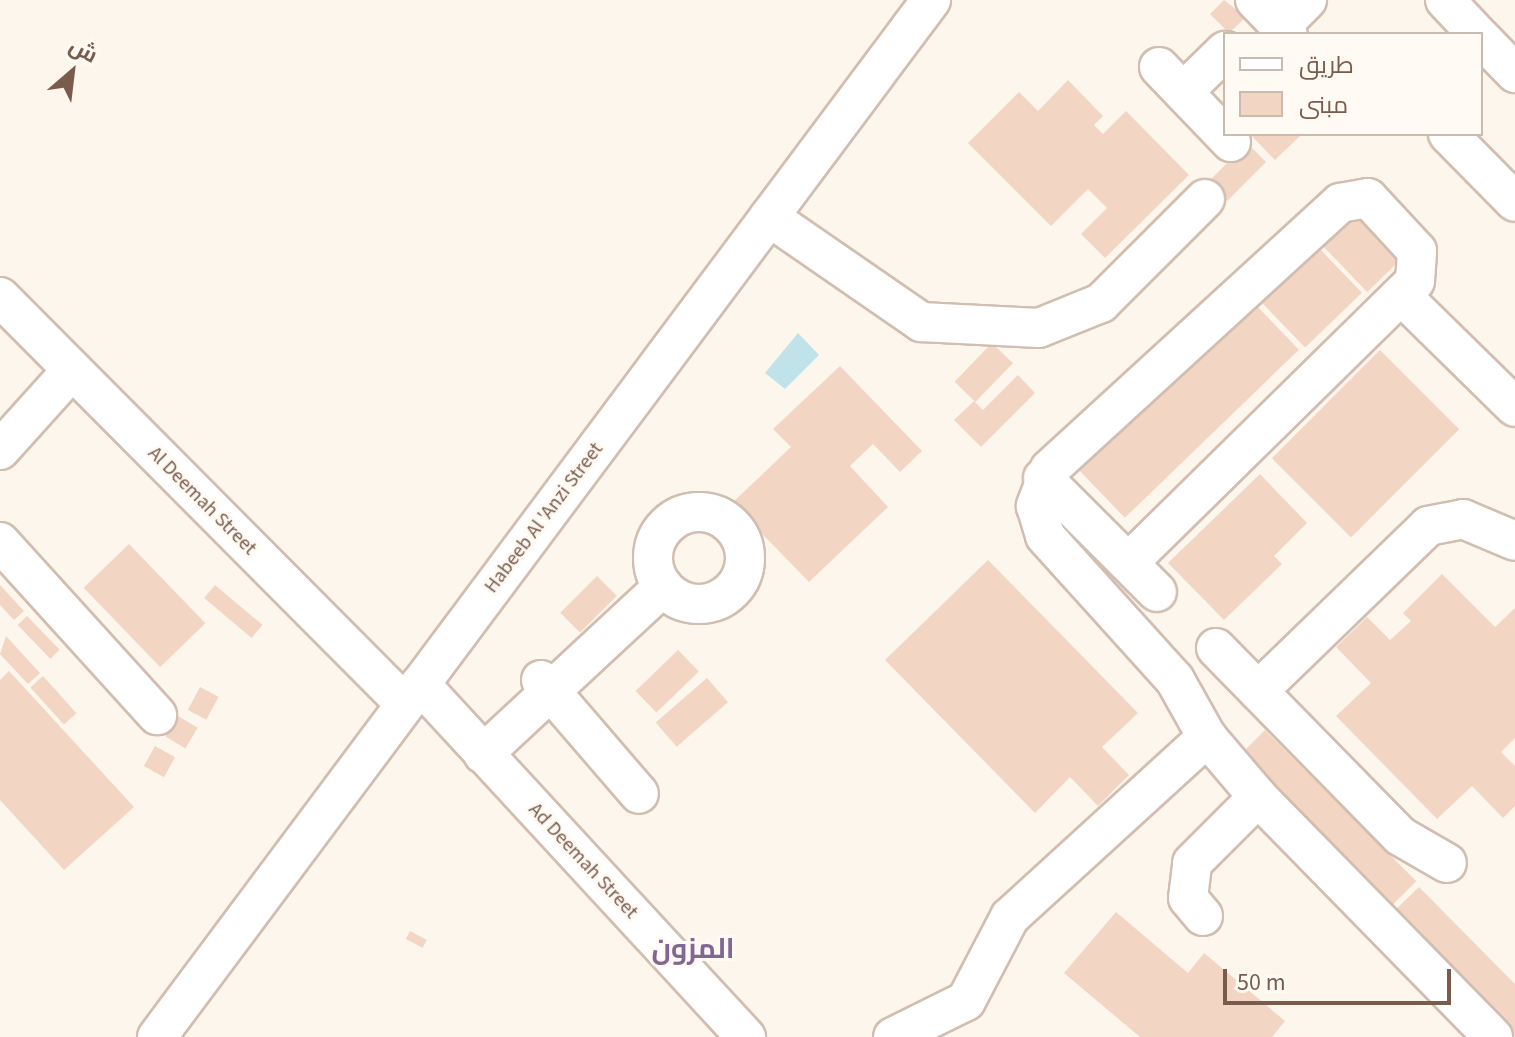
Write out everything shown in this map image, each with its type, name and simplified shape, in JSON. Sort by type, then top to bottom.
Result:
[{"type":"street","name":"Habeeb Al 'Anzi Street","points":[[157,1037],[931,0]]},
{"type":"street","points":[[1266,21],[1307,0]]},
{"type":"street","points":[[1445,0],[1475,32]]},
{"type":"street","points":[[1483,40],[1515,73]]},
{"type":"street","points":[[1223,52],[1171,80],[1223,134]]},
{"type":"street","points":[[1225,136],[1231,142]]},
{"type":"street","points":[[1450,136],[1515,202]]},
{"type":"street","points":[[1128,563],[1402,296],[1419,274],[1417,251],[1374,202],[1346,198],[1043,478],[1036,506],[1045,536],[1175,680],[1207,737],[1258,797],[1493,1037]]},
{"type":"street","points":[[769,217],[921,322],[1039,328],[1101,303],[1205,199]]},
{"type":"street","points":[[1402,296],[1515,407]]},
{"type":"street","name":"Al Deemah Street","points":[[0,297],[72,370],[412,694]]},
{"type":"street","points":[[0,450],[72,370]]},
{"type":"street","points":[[1043,478],[1157,592]]},
{"type":"street","points":[[1258,691],[1428,526],[1463,519],[1515,541]]},
{"type":"street","points":[[0,542],[157,715]]},
{"type":"street","points":[[483,754],[546,686],[663,587]]},
{"type":"street","points":[[1216,648],[1400,836],[1447,863]]},
{"type":"street","points":[[546,686],[639,794]]},
{"type":"street","name":"Ad Deemah Street","points":[[412,694],[483,754],[746,1037]]},
{"type":"street","points":[[893,1037],[966,1001],[1010,917],[1207,737]]},
{"type":"street","points":[[1203,916],[1186,886],[1192,863],[1258,797]]},
{"type":"water","points":[[798,333],[819,355],[785,389],[765,373]]},
{"type":"building","points":[[1224,0],[1246,17],[1228,32],[1210,14]]},
{"type":"building","points":[[1068,80],[1103,116],[1094,125],[1103,134],[1126,111],[1189,175],[1105,258],[1081,234],[1107,208],[1088,189],[1051,226],[968,143],[1019,92],[1038,111]]},
{"type":"building","points":[[1252,136],[1300,136],[1275,160]]},
{"type":"building","points":[[1247,143],[1266,162],[1227,201],[1208,182]]},
{"type":"building","points":[[1356,204],[1405,255],[1367,292],[1318,241]]},
{"type":"building","points":[[1314,243],[1362,293],[1305,348],[1257,298]]},
{"type":"building","points":[[1251,300],[1299,350],[1125,518],[1077,468]]},
{"type":"building","points":[[992,343],[1013,363],[975,402],[954,382]]},
{"type":"building","points":[[1380,350],[1459,429],[1351,537],[1272,458]]},
{"type":"building","points":[[840,366],[922,451],[900,472],[873,444],[850,466],[888,507],[809,582],[732,503],[791,447],[773,429]]},
{"type":"building","points":[[1018,375],[1035,393],[981,447],[954,420],[974,401],[983,410]]},
{"type":"building","points":[[1260,474],[1307,523],[1274,556],[1282,564],[1224,620],[1168,563]]},
{"type":"building","points":[[129,544],[205,623],[160,667],[84,588]]},
{"type":"building","points":[[988,560],[1138,713],[1102,747],[1129,775],[1098,806],[1070,777],[1035,813],[885,660]]},
{"type":"building","points":[[1442,574],[1495,627],[1515,608],[1515,738],[1501,752],[1515,766],[1515,806],[1503,818],[1472,786],[1437,819],[1336,716],[1371,683],[1336,647],[1367,617],[1390,640],[1411,621],[1403,613]]},
{"type":"building","points":[[597,576],[617,596],[580,633],[560,613]]},
{"type":"building","points":[[0,585],[24,611],[14,620],[0,605]]},
{"type":"building","points":[[215,585],[262,625],[252,638],[204,598]]},
{"type":"building","points":[[27,616],[60,650],[50,659],[18,625]]},
{"type":"building","points":[[6,636],[40,673],[28,684],[0,654]]},
{"type":"building","points":[[678,650],[699,672],[656,713],[636,691]]},
{"type":"building","points":[[9,671],[134,807],[64,870],[0,800],[0,680]]},
{"type":"building","points":[[43,676],[76,713],[64,725],[30,687]]},
{"type":"building","points":[[707,678],[728,702],[677,747],[656,723]]},
{"type":"building","points":[[200,687],[219,697],[206,720],[188,710]]},
{"type":"building","points":[[178,716],[198,728],[185,748],[166,737]]},
{"type":"building","points":[[1265,730],[1416,881],[1387,910],[1236,759]]},
{"type":"building","points":[[155,746],[175,757],[164,777],[144,766]]},
{"type":"building","points":[[1419,887],[1515,984],[1515,1037],[1390,915]]},
{"type":"building","points":[[1116,912],[1188,973],[1204,953],[1285,1021],[1272,1037],[1140,1037],[1064,973]]},
{"type":"building","points":[[410,931],[427,940],[423,948],[406,939]]},
{"type":"district","name":"المزون","points":[[693,949]]}]
